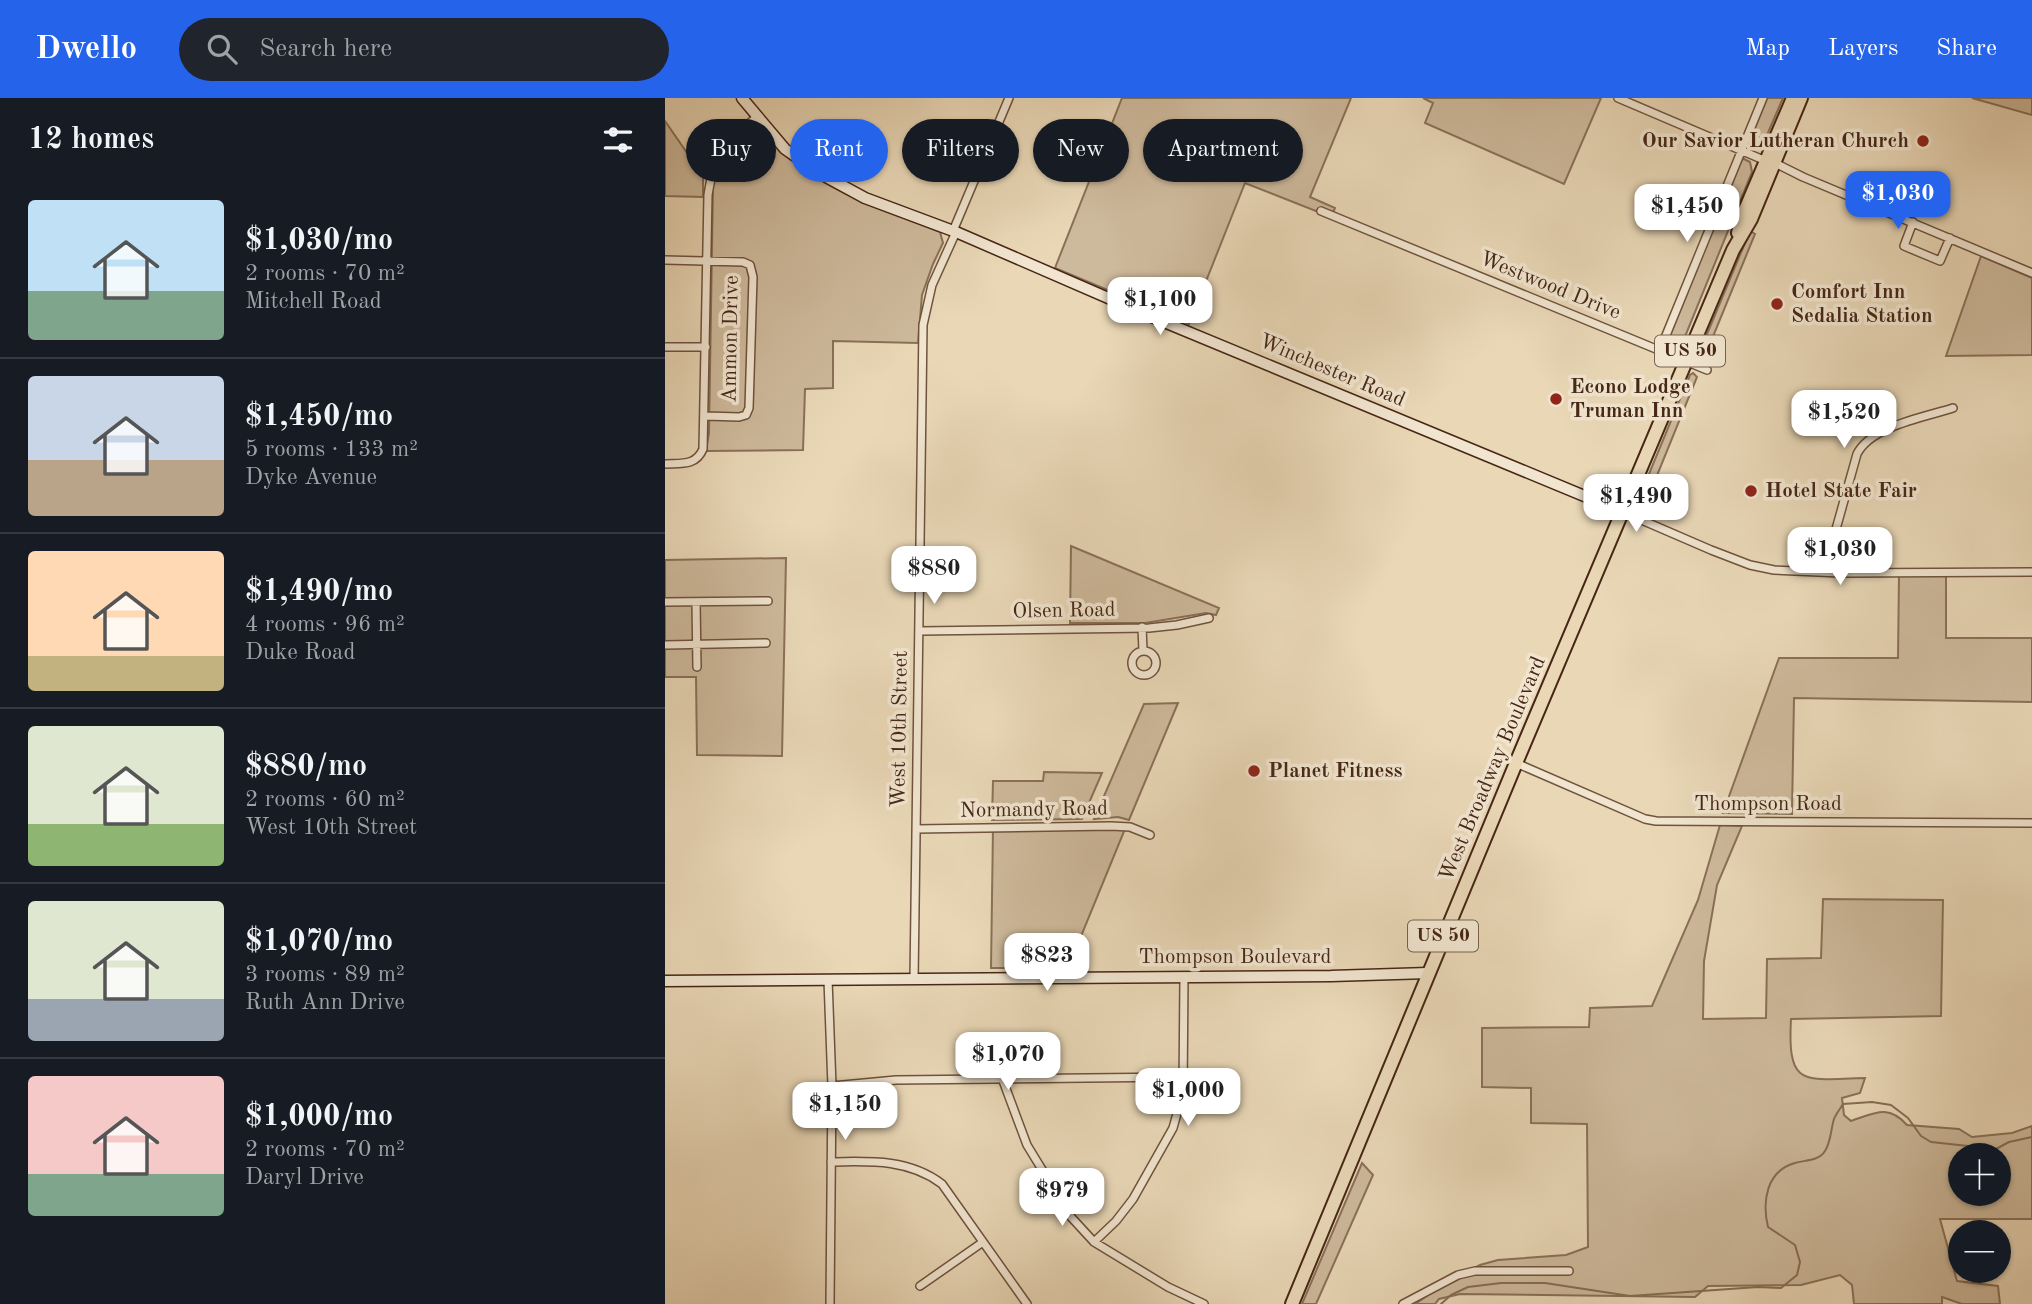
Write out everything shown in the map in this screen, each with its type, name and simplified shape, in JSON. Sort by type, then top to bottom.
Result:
[{"type":"highway","name":"West Broadway Boulevard","points":[[1771,162],[1793,98]]},
{"type":"highway","name":"West Broadway Boulevard","points":[[1292,1304],[1428,973],[1733,250],[1742,216],[1801,98]]},
{"type":"street","name":"Winchester Road","points":[[743,98],[785,149],[818,173],[865,198],[954,232],[1623,512]]},
{"type":"street","name":"West 10th Street","points":[[913,980],[923,326],[932,285],[1009,98]]},
{"type":"street","points":[[1618,98],[2032,273]]},
{"type":"street","points":[[1660,350],[1762,98]]},
{"type":"street","points":[[665,464],[687,463],[697,459],[703,449],[708,195],[713,162],[727,141],[757,117]]},
{"type":"street","name":"Westwood Drive","points":[[1321,211],[1707,370]]},
{"type":"street","points":[[1913,222],[1904,246],[1940,261],[1950,238]]},
{"type":"street","points":[[665,260],[707,260]]},
{"type":"street","name":"Ammon Drive","points":[[705,416],[739,417],[746,415],[749,408],[753,277],[750,265],[743,262],[707,260]]},
{"type":"street","points":[[665,347],[706,347]]},
{"type":"street","points":[[1825,572],[1861,446],[1887,429],[1953,408]]},
{"type":"street","points":[[1623,512],[1757,567],[1774,570],[2032,572]]},
{"type":"street","points":[[665,603],[768,601]]},
{"type":"street","points":[[696,602],[698,667]]},
{"type":"street","name":"Olsen Road","points":[[920,631],[1142,627],[1177,625],[1209,618]]},
{"type":"street","points":[[1142,627],[1143,651]]},
{"type":"street","points":[[665,645],[766,643]]},
{"type":"street","name":"Thompson Road","points":[[1516,763],[1645,819],[1656,821],[2032,824]]},
{"type":"street","name":"Normandy Road","points":[[916,829],[1111,826],[1130,827],[1150,835]]},
{"type":"street","name":"Thompson Boulevard","points":[[665,981],[1428,973]]},
{"type":"street","points":[[1094,1242],[1116,1221],[1154,1165],[1173,1128],[1180,1107],[1183,1077],[1184,977]]},
{"type":"street","points":[[828,980],[832,1086],[830,1304]]},
{"type":"street","points":[[832,1086],[896,1080],[1183,1077]]},
{"type":"street","points":[[1002,1078],[1013,1113],[1038,1166],[1071,1217],[1094,1242],[1198,1303]]},
{"type":"street","points":[[831,1162],[877,1161],[917,1168],[930,1175],[942,1184],[1027,1304]]},
{"type":"street","points":[[920,1286],[983,1242]]},
{"type":"street","points":[[1403,1304],[1458,1275],[1475,1271],[1569,1271]]},
{"type":"shaded area","points":[[1122,98],[1351,98],[1310,197],[1335,208],[1331,217],[1245,183],[1189,324],[1055,268],[1089,182],[1129,182],[1129,119],[1114,119]]},
{"type":"shaded area","points":[[1423,98],[1601,98],[1564,184],[1425,123],[1433,103]]},
{"type":"shaded area","points":[[1765,98],[1783,98],[1764,142],[1757,147],[1751,146],[1749,140]]},
{"type":"shaded area","points":[[1972,98],[2032,98],[2032,115]]},
{"type":"shaded area","points":[[665,121],[686,151],[686,182],[703,182],[703,197],[665,196]]},
{"type":"shaded area","points":[[776,143],[790,157],[790,182],[824,182],[860,200],[940,232],[943,243],[922,295],[918,343],[833,341],[833,388],[805,389],[803,450],[706,451],[709,433],[713,184],[776,182]]},
{"type":"shaded area","points":[[1740,160],[1750,162],[1752,172],[1682,344],[1673,346],[1667,342],[1667,335]]},
{"type":"shaded area","points":[[1750,231],[1755,234],[1705,356],[1701,359],[1700,351]]},
{"type":"shaded area","points":[[1981,256],[2032,278],[2032,355],[1946,356]]},
{"type":"shaded area","points":[[1693,373],[1697,377],[1647,500],[1647,514],[1639,504],[1639,498]]},
{"type":"shaded area","points":[[1071,546],[1219,608],[1216,615],[1206,613],[1145,623],[1070,623]]},
{"type":"shaded area","points":[[786,558],[782,756],[697,755],[696,677],[665,677],[665,560]]},
{"type":"shaded area","points":[[1899,575],[1946,575],[1946,638],[2032,638],[2032,702],[1794,698],[1792,814],[1723,813],[1779,658],[1898,658]]},
{"type":"shaded area","points":[[1178,703],[1129,820],[1118,817],[1094,819],[1144,704]]},
{"type":"shaded area","points":[[1044,772],[1102,773],[1082,819],[992,820],[993,781],[1043,781]]},
{"type":"shaded area","points":[[1720,825],[1742,826],[1717,885],[1704,961],[1703,1019],[1766,1018],[1767,959],[1821,958],[1823,899],[1943,900],[1941,1016],[1791,1019],[1792,1058],[1804,1076],[1828,1079],[1865,1078],[1860,1093],[1842,1098],[1844,1115],[1851,1121],[1874,1113],[1887,1112],[1894,1114],[1907,1125],[1959,1129],[1972,1137],[2012,1133],[2032,1126],[2032,1219],[1940,1219],[1948,1248],[1948,1283],[1998,1286],[2000,1304],[1962,1304],[1942,1297],[1942,1304],[1854,1304],[1852,1285],[1840,1275],[1801,1285],[1708,1286],[1695,1297],[1460,1294],[1439,1299],[1435,1304],[1415,1304],[1450,1280],[1480,1265],[1498,1260],[1566,1255],[1588,1247],[1587,1124],[1531,1123],[1531,1088],[1482,1087],[1482,1028],[1589,1027],[1590,1008],[1652,1006],[1698,900]]},
{"type":"shaded area","points":[[993,828],[1125,829],[1068,968],[991,968]]},
{"type":"shaded area","points":[[1362,1163],[1373,1175],[1316,1304],[1302,1304]]},
{"type":"waterway","points":[[1441,1304],[1451,1295],[1468,1287],[1501,1283],[1545,1283],[1630,1296],[1758,1287],[1781,1288],[1797,1275],[1800,1262],[1795,1245],[1768,1227],[1768,1189],[1772,1180],[1785,1167],[1816,1158],[1825,1151],[1834,1119],[1843,1104],[1872,1102],[1891,1105],[1908,1118],[1921,1136],[1931,1142],[1996,1149],[2009,1142],[2032,1137]]},
{"type":"place","name":"Our Savior Lutheran Church","points":[[1923,141]]},
{"type":"place","name":"Comfort Inn Sedalia Station","points":[[1777,304]]},
{"type":"place","name":"Econo Lodge Truman Inn","points":[[1556,399]]},
{"type":"place","name":"Hotel State Fair","points":[[1751,491]]},
{"type":"place","name":"Planet Fitness","points":[[1254,771]]}]
